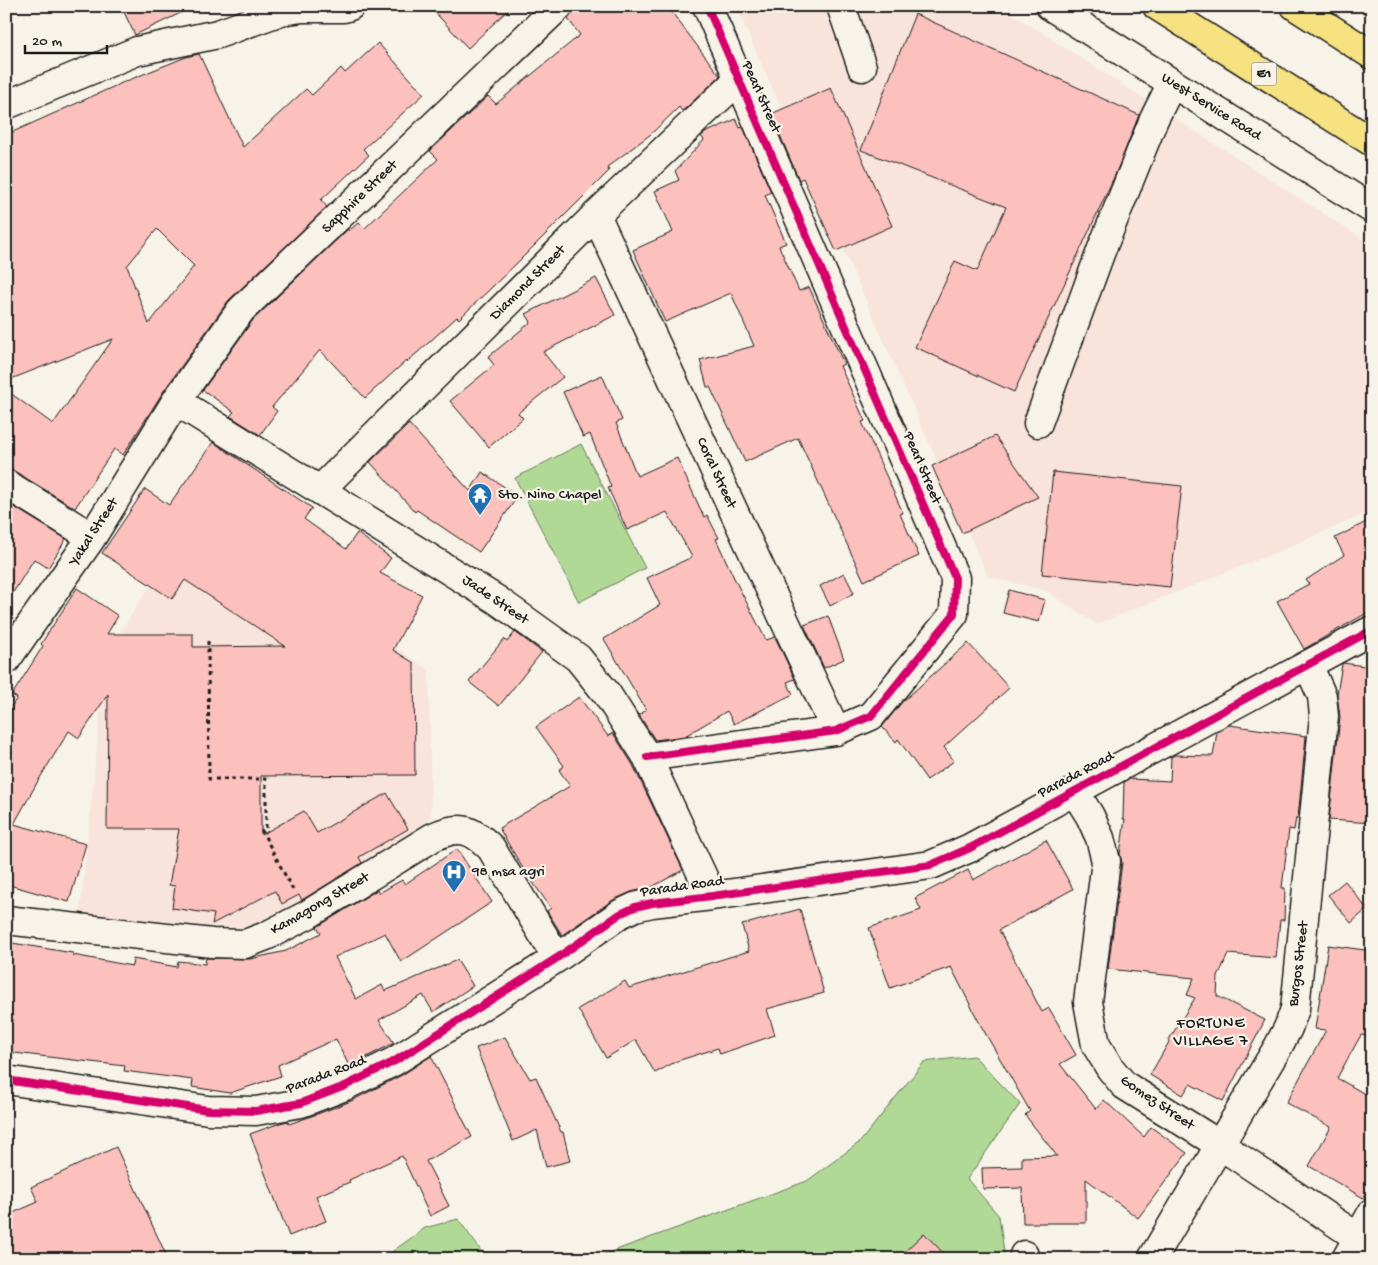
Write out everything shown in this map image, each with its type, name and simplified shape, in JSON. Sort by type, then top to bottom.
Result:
[{"type":"highway","name":"E1","points":[[1157,6],[1372,142]]},
{"type":"highway","points":[[1294,6],[1372,55]]},
{"type":"street","points":[[6,105],[137,51],[218,34],[280,11],[303,8],[344,8],[350,6]]},
{"type":"street","name":"Sapphire Street","points":[[176,401],[241,310],[560,6]]},
{"type":"street","name":"Pearl Street","points":[[647,757],[836,731],[871,716],[954,614],[955,578],[707,6]]},
{"type":"street","points":[[841,6],[862,67]]},
{"type":"street","name":"West Service Road","points":[[1050,6],[1372,209]]},
{"type":"street","name":"Diamond Street","points":[[320,490],[596,215],[739,78]]},
{"type":"street","points":[[1038,423],[1101,251],[1154,119],[1172,83]]},
{"type":"street","name":"Coral Street","points":[[596,215],[836,731]]},
{"type":"street","name":"Jade Street","points":[[176,401],[497,600],[578,658],[607,694],[647,757],[712,896]]},
{"type":"street","name":"Yakal Street","points":[[6,660],[92,537],[176,401]]},
{"type":"street","points":[[6,484],[92,537]]},
{"type":"street","name":"Parada Road","points":[[6,1080],[208,1110],[256,1111],[301,1102],[345,1086],[395,1061],[557,958],[620,914],[635,907],[652,903],[932,865],[970,848],[1075,792],[1372,630]]},
{"type":"street","name":"Burgos Street","points":[[1152,1259],[1285,1034],[1295,1008],[1324,716],[1322,696],[1308,665]]},
{"type":"street","name":"Gomez Street","points":[[1075,792],[1090,816],[1100,838],[1106,861],[1088,1002],[1096,1045],[1110,1068],[1124,1085],[1220,1145],[1358,1248]]},
{"type":"street","name":"Kamagong Street","points":[[6,920],[212,943],[245,944],[266,936],[307,915],[432,837],[447,831],[462,830],[478,835],[491,848],[557,958]]},
{"type":"street","points":[[1358,1248],[1372,1213]]},
{"type":"path","points":[[208,641],[209,779],[266,779],[266,829],[262,831],[296,896]]},
{"type":"shaded area","points":[[736,6],[1000,6],[1372,245],[1372,511],[1282,550],[1097,624],[1044,590],[988,577]]},
{"type":"shaded area","points":[[195,516],[248,549],[429,670],[431,830],[346,880],[260,924],[225,930],[80,915],[102,695],[92,676]]},
{"type":"green space","points":[[581,444],[645,568],[579,602],[515,478]]},
{"type":"green space","points":[[974,1056],[1020,1104],[967,1179],[999,1216],[1005,1259],[591,1259],[807,1181],[860,1142],[924,1062]]},
{"type":"green space","points":[[458,1219],[487,1259],[391,1259],[393,1251],[425,1228]]},
{"type":"building","points":[[121,6],[195,6],[135,35]]},
{"type":"building","points":[[429,6],[512,6],[468,48]]},
{"type":"building","points":[[574,6],[667,6],[720,76],[687,107],[682,111],[679,107],[651,134],[607,167],[609,171],[459,319],[457,317],[365,398],[320,350],[272,407],[277,411],[260,435],[230,416],[234,412],[203,390],[253,320],[348,229],[349,231],[359,222],[365,228],[438,159],[430,151],[488,96],[496,104],[580,35],[568,19],[574,11]]},
{"type":"building","points":[[915,14],[1139,115],[1116,173],[1014,392],[915,347],[955,261],[977,271],[1006,207],[861,150]]},
{"type":"building","points":[[378,43],[424,94],[363,149],[369,155],[321,200],[327,207],[228,301],[163,392],[123,455],[114,449],[75,508],[6,466],[6,390],[53,424],[113,339],[6,381],[6,135],[124,82],[186,57],[199,54],[243,147],[306,89],[312,95],[341,68],[345,73]],"holes":[[[157,229],[194,266],[149,324],[127,266]]]},
{"type":"building","points":[[831,88],[892,226],[836,251],[803,178],[799,180],[771,114]]},
{"type":"building","points":[[736,119],[740,128],[743,127],[771,192],[765,195],[786,243],[779,246],[799,291],[809,287],[844,364],[840,366],[865,421],[862,422],[903,513],[900,514],[919,556],[864,581],[798,438],[745,462],[710,387],[707,387],[700,360],[754,346],[731,293],[665,322],[633,250],[673,232],[655,191],[679,180],[675,171],[704,140],[701,136]]},
{"type":"building","points":[[596,278],[615,315],[543,352],[563,377],[518,413],[523,418],[489,447],[450,401],[494,365],[488,357],[531,322],[526,314]]},
{"type":"building","points":[[602,375],[622,420],[616,423],[637,476],[677,458],[704,517],[707,515],[719,538],[716,539],[766,640],[775,637],[795,679],[787,682],[793,694],[734,724],[727,711],[685,736],[655,740],[639,715],[646,710],[604,639],[660,605],[647,578],[692,557],[667,512],[627,530],[608,488],[611,487],[590,434],[583,437],[563,392]]},
{"type":"building","points":[[409,424],[470,491],[482,472],[518,496],[479,552],[417,510],[415,512],[370,462]]},
{"type":"building","points":[[995,436],[1038,497],[962,533],[932,466]]},
{"type":"building","points":[[213,442],[312,508],[304,519],[346,549],[357,533],[391,558],[380,573],[422,595],[393,650],[414,663],[415,775],[261,776],[261,835],[304,811],[317,833],[387,793],[408,829],[359,857],[362,863],[302,900],[299,895],[282,904],[275,891],[212,924],[214,914],[172,908],[175,886],[169,885],[179,829],[107,829],[108,694],[79,738],[69,731],[14,824],[86,844],[69,902],[6,884],[6,714],[17,698],[12,695],[43,646],[41,644],[77,588],[118,616],[107,634],[193,634],[193,647],[285,646],[185,580],[172,599],[102,553],[145,489],[169,505]]},
{"type":"building","points":[[1053,472],[1182,486],[1170,587],[1042,574]]},
{"type":"building","points":[[14,507],[66,539],[48,568],[34,559],[6,604],[6,519]]},
{"type":"building","points":[[1372,519],[1372,610],[1304,649],[1277,601],[1309,584],[1306,580],[1344,555],[1335,538]]},
{"type":"building","points":[[844,573],[854,593],[830,606],[820,586]]},
{"type":"building","points":[[1009,590],[1045,600],[1039,622],[1003,613]]},
{"type":"building","points":[[828,616],[844,659],[824,668],[804,625]]},
{"type":"building","points":[[515,632],[542,652],[499,706],[469,682],[504,639],[507,642]]},
{"type":"building","points":[[968,643],[1009,688],[944,747],[954,761],[927,780],[898,739],[896,742],[882,727],[902,702]]},
{"type":"building","points":[[1343,663],[1372,667],[1372,823],[1329,820],[1340,717],[1337,694]]},
{"type":"building","points":[[579,697],[608,736],[613,733],[633,765],[683,870],[652,887],[631,892],[613,900],[562,935],[547,911],[551,908],[522,867],[499,828],[570,786],[559,770],[564,766],[536,727]]},
{"type":"building","points":[[1229,725],[1306,736],[1298,818],[1296,818],[1294,830],[1289,829],[1282,888],[1285,888],[1284,920],[1280,920],[1276,958],[1228,954],[1218,977],[1217,996],[1265,1020],[1223,1101],[1190,1084],[1183,1095],[1150,1075],[1168,1041],[1195,998],[1187,995],[1194,978],[1108,969],[1122,863],[1120,854],[1125,819],[1123,819],[1124,782],[1130,779],[1170,781],[1171,757],[1175,755],[1213,756],[1217,732]]},
{"type":"building","points":[[1046,840],[1073,889],[999,930],[1042,1012],[1049,1008],[1076,1055],[1060,1064],[1096,1109],[1104,1100],[1144,1137],[1151,1127],[1187,1153],[1138,1218],[1086,1179],[1086,1223],[1023,1223],[1022,1188],[983,1189],[982,1168],[1022,1167],[1022,1157],[1057,1156],[1025,1115],[1030,1111],[980,1024],[951,967],[890,988],[869,928],[921,910],[915,898],[968,870],[973,880]]},
{"type":"building","points":[[457,849],[492,902],[401,962],[385,933],[335,957],[356,999],[382,985],[385,991],[457,960],[473,986],[433,1012],[423,995],[379,1020],[394,1043],[349,1066],[336,1039],[278,1065],[281,1076],[230,1093],[192,1087],[193,1080],[124,1071],[125,1066],[6,1052],[6,942],[73,953],[73,955],[132,966],[133,959],[177,967],[178,961],[205,964],[206,958],[250,959],[286,951],[321,933],[317,927],[377,890],[379,893],[402,880],[405,884]]},
{"type":"building","points":[[1345,881],[1367,909],[1351,923],[1328,895]]},
{"type":"building","points":[[800,909],[824,993],[767,1009],[775,1035],[720,1054],[718,1048],[677,1061],[655,1073],[636,1040],[606,1058],[578,1009],[625,981],[629,988],[749,951],[742,925]]},
{"type":"building","points":[[1328,945],[1372,951],[1372,1005],[1367,1036],[1361,1035],[1337,1078],[1372,1098],[1372,1187],[1365,1199],[1309,1166],[1331,1127],[1286,1103],[1326,1030],[1315,1029]]},
{"type":"building","points":[[505,1037],[530,1079],[536,1077],[561,1132],[563,1132],[570,1161],[546,1167],[537,1130],[513,1141],[476,1048]]},
{"type":"building","points":[[431,1056],[472,1137],[426,1161],[449,1206],[430,1216],[402,1156],[349,1180],[350,1182],[316,1196],[326,1221],[289,1236],[250,1134],[280,1123],[288,1121],[289,1124],[351,1101],[402,1075]]},
{"type":"building","points":[[116,1147],[168,1259],[6,1259],[6,1216],[38,1202],[31,1187]]},
{"type":"building","points":[[924,1233],[949,1259],[897,1259]]},
{"type":"cycle path","points":[[647,757],[836,731],[871,716],[954,614],[955,578],[707,6]]},
{"type":"cycle path","points":[[6,1080],[208,1110],[256,1111],[301,1103],[345,1086],[395,1061],[557,958],[620,914],[635,907],[652,903],[931,865],[970,848],[1372,630]]},
{"type":"place","name":"Sto. Nino Chapel","points":[[480,516]]},
{"type":"place","name":"98 msa agri","points":[[454,893]]},
{"type":"district","name":"FORTUNE VILLAGE 7","points":[[1211,1033]]}]
